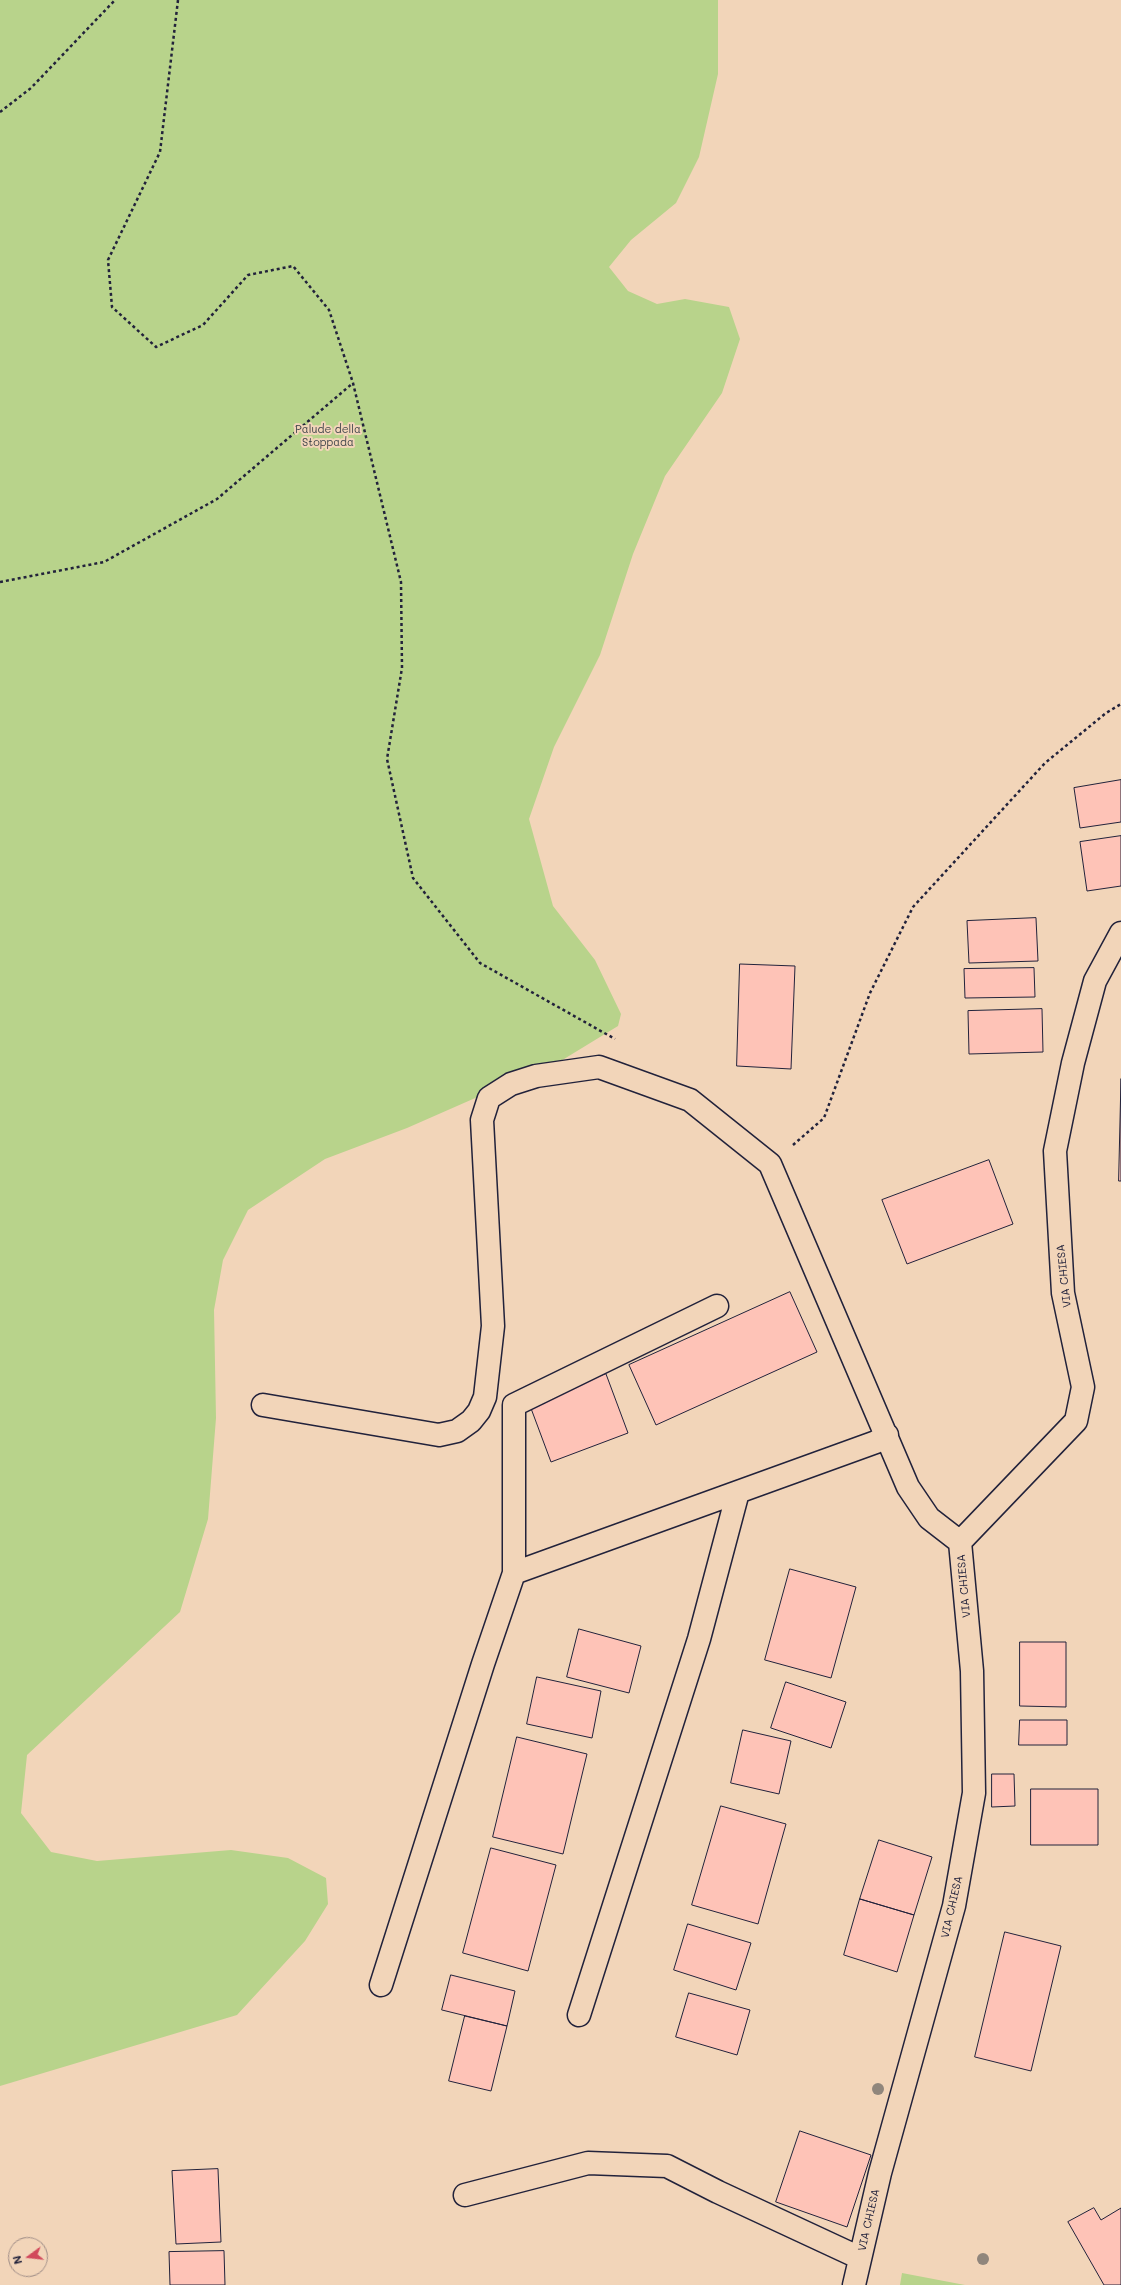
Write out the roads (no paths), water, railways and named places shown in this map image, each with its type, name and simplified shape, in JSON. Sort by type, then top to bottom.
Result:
[{"type":"street","name":"VIA CHIESA","points":[[854,2285],[880,2173],[954,1906],[974,1793],[972,1671],[960,1542],[1076,1421],[1084,1387],[1063,1293],[1055,1151],[1073,1063],[1095,981],[1121,933]]},
{"type":"street","points":[[263,1405],[439,1435],[457,1431],[471,1421],[479,1411],[485,1397],[493,1326],[482,1120],[489,1098],[512,1084],[536,1076],[600,1067],[690,1100],[770,1164],[908,1487],[929,1518],[960,1542]]},
{"type":"street","points":[[381,1986],[483,1664],[514,1573],[514,1404],[717,1306]]},
{"type":"street","points":[[514,1573],[876,1442],[887,1435]]},
{"type":"street","points":[[579,2015],[699,1639],[738,1492]]},
{"type":"street","points":[[465,2196],[588,2163],[667,2166],[718,2192],[860,2258]]},
{"type":"park label","name":"Palude della Stoppada","points":[[328,436]]}]
